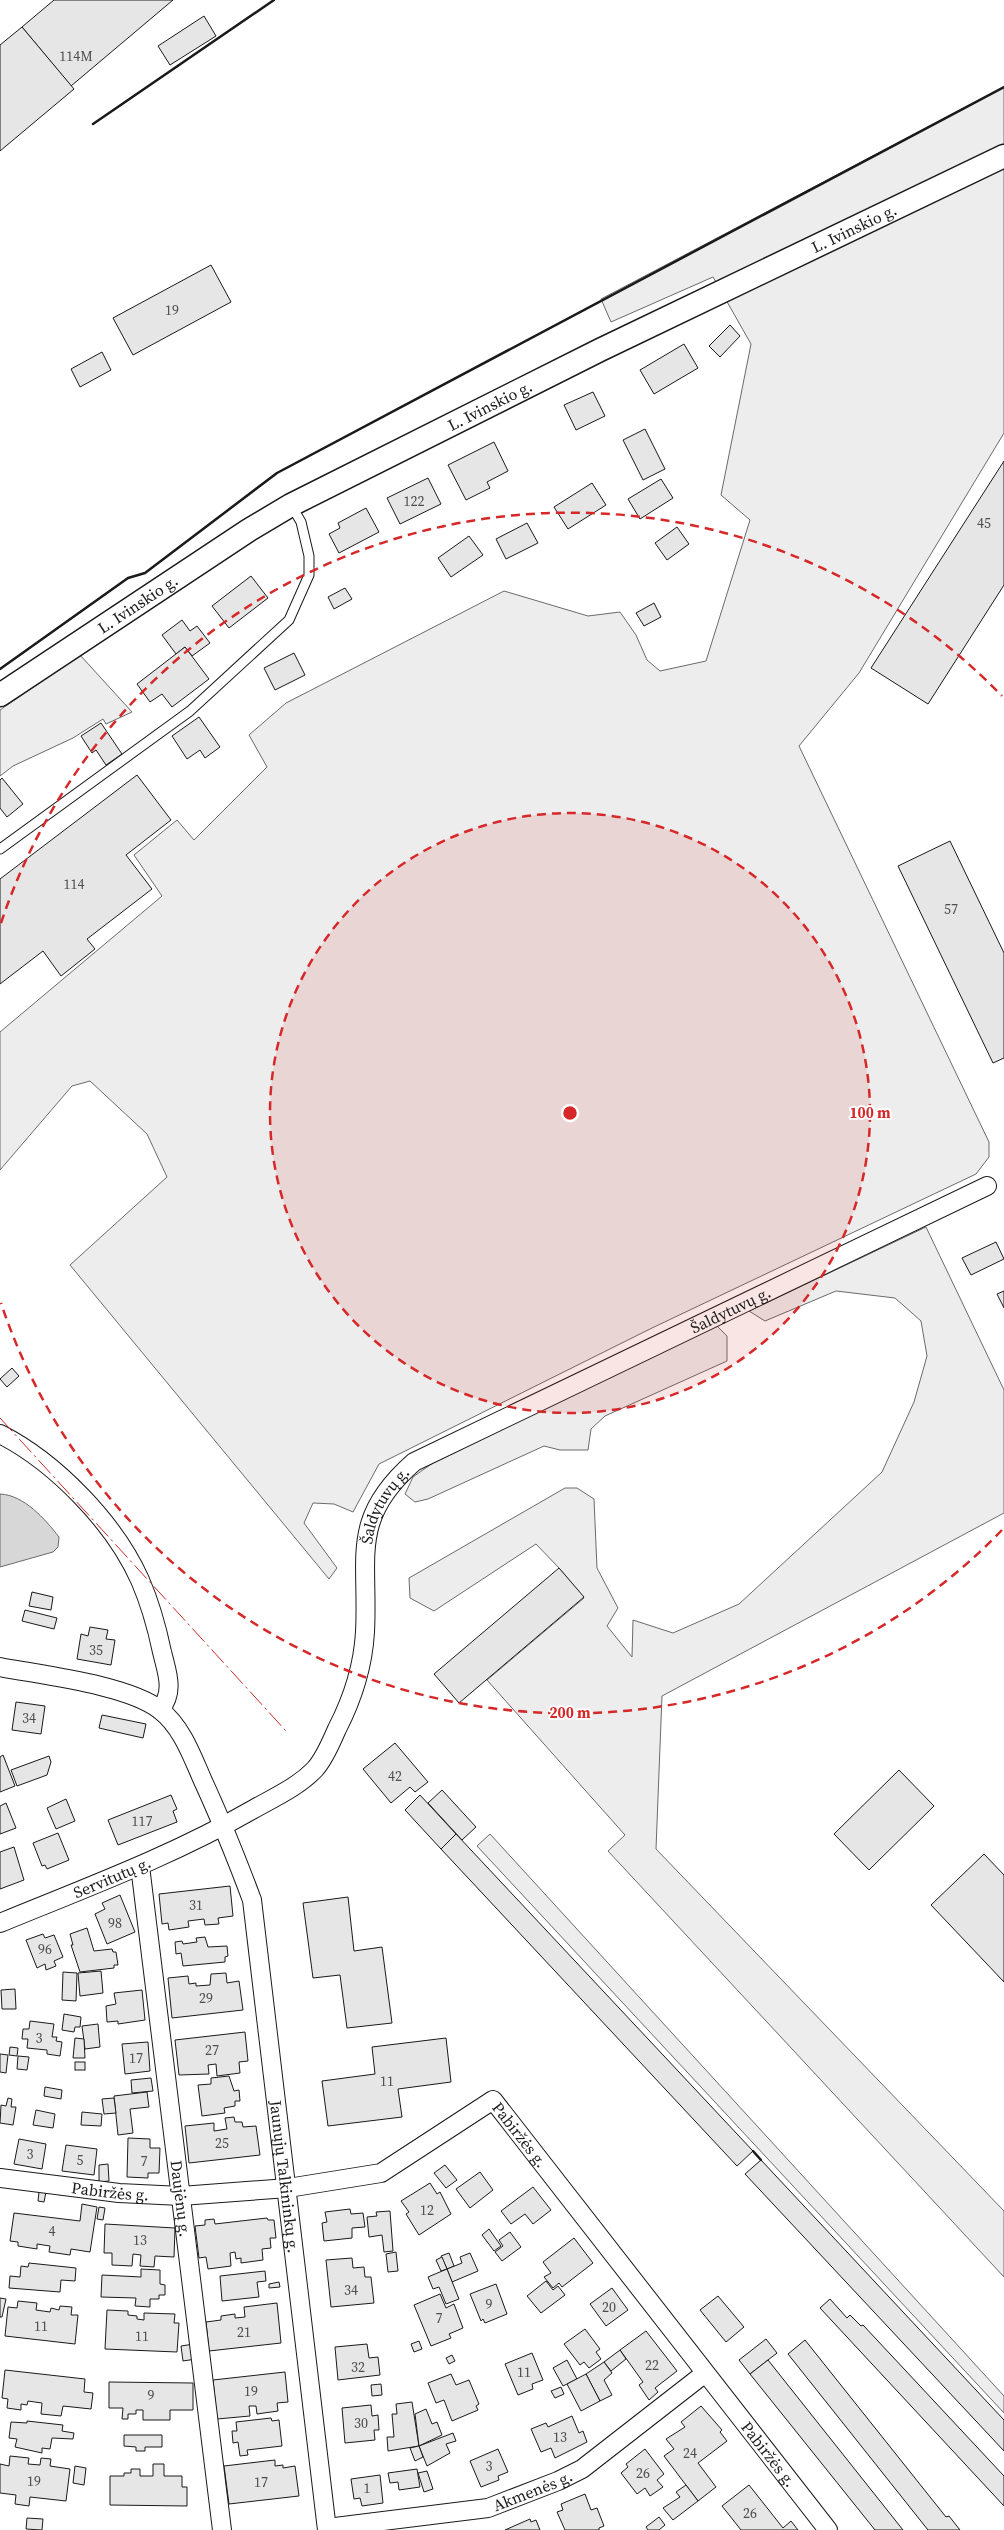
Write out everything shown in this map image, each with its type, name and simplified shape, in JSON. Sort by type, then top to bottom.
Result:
[{"type":"street","name":"L. Ivinskio g.","points":[[0,695],[249,530],[291,505],[608,346],[1004,156]]},
{"type":"street","name":"Šaldytuvų g.","points":[[224,1826],[297,1784],[316,1768],[327,1750],[347,1710],[360,1676],[365,1632],[366,1544],[374,1510],[393,1481],[414,1462],[987,1186]]},
{"type":"street","points":[[0,1434],[24,1446],[48,1465],[85,1500],[117,1541],[140,1579],[157,1629],[170,1689],[167,1701],[160,1710]]},
{"type":"street","points":[[0,1667],[124,1692],[160,1710],[174,1724],[188,1747],[224,1826]]},
{"type":"street","name":"Servitutų g.","points":[[0,1923],[140,1866],[224,1826]]},
{"type":"street","name":"Jaunųjų Talkininkų g.","points":[[224,1826],[252,1900],[288,2188],[327,2529]]},
{"type":"street","name":"Daujėnų g.","points":[[140,1866],[222,2530]]},
{"type":"street","name":"Pabiržės g.","points":[[0,2178],[119,2193],[181,2196],[288,2188],[381,2173],[493,2100],[704,2374],[828,2530]]},
{"type":"street","name":"Akmenės g.","points":[[327,2529],[488,2508],[558,2481],[582,2469],[704,2374]]},
{"type":"lane","points":[[0,849],[190,711],[289,620],[309,575],[309,556],[301,522],[291,505]]},
{"type":"shaded area","points":[[1004,87],[1004,433],[859,673],[799,746],[989,1142],[989,1157],[976,1174],[652,1328],[379,1464],[353,1512],[334,1504],[313,1503],[304,1523],[337,1568],[329,1579],[70,1265],[167,1177],[147,1134],[90,1081],[72,1086],[0,1170],[0,1032],[162,896],[134,855],[177,820],[194,840],[267,767],[249,735],[286,703],[504,591],[588,616],[620,612],[636,635],[647,660],[660,671],[706,661],[750,520],[721,495],[751,344],[713,277],[611,322],[601,299]]},
{"type":"shaded area","points":[[80,655],[132,712],[106,724],[103,719],[73,738],[13,766],[0,776],[0,710]]},
{"type":"shaded area","points":[[926,1227],[1004,1390],[1004,1513],[662,1696],[656,1849],[1004,2211],[1004,2277],[608,1851],[625,1835],[487,1680],[584,1598],[559,1568],[536,1544],[434,1611],[410,1598],[409,1578],[565,1488],[577,1488],[594,1499],[597,1568],[618,1608],[607,1626],[632,1657],[633,1620],[673,1633],[739,1604],[882,1472],[914,1402],[927,1356],[921,1321],[895,1298],[836,1291],[765,1321],[749,1311]]},
{"type":"shaded area","points":[[717,1326],[727,1336],[727,1361],[605,1416],[591,1429],[588,1450],[560,1450],[544,1446],[428,1499],[415,1502],[405,1494],[413,1477],[437,1460]]},
{"type":"shaded area","points":[[0,1494],[9,1495],[26,1503],[41,1516],[59,1537],[58,1547],[53,1552],[0,1567]]},
{"type":"shaded area","points":[[490,1834],[1004,2396],[1004,2413],[477,1846]]},
{"type":"building","points":[[54,0],[173,0],[71,86],[22,27]]},
{"type":"building","points":[[204,16],[216,36],[170,65],[158,46]]},
{"type":"building","points":[[22,27],[74,89],[0,151],[0,45]]},
{"type":"building","points":[[211,265],[231,302],[133,355],[113,318]]},
{"type":"building","points":[[730,325],[740,336],[720,357],[709,346]]},
{"type":"building","points":[[684,344],[698,368],[654,394],[640,370]]},
{"type":"building","points":[[102,352],[111,370],[80,387],[71,369]]},
{"type":"building","points":[[593,392],[605,416],[576,430],[564,405]]},
{"type":"building","points":[[645,429],[665,469],[643,480],[623,440]]},
{"type":"building","points":[[494,442],[508,471],[487,482],[490,488],[466,500],[448,465]]},
{"type":"building","points":[[1004,461],[1004,585],[928,704],[871,668]]},
{"type":"building","points":[[428,478],[441,504],[400,524],[387,498]]},
{"type":"building","points":[[661,479],[673,498],[640,519],[628,499]]},
{"type":"building","points":[[592,483],[606,505],[568,529],[554,507]]},
{"type":"building","points":[[366,508],[379,532],[339,553],[329,534],[340,528],[338,523]]},
{"type":"building","points":[[527,523],[538,543],[506,559],[496,539]]},
{"type":"building","points":[[677,527],[689,544],[667,560],[655,543]]},
{"type":"building","points":[[469,536],[483,555],[451,577],[438,558]]},
{"type":"building","points":[[251,576],[268,598],[229,628],[212,606]]},
{"type":"building","points":[[345,588],[352,599],[334,609],[328,597]]},
{"type":"building","points":[[654,603],[661,617],[644,626],[636,613]]},
{"type":"building","points":[[182,620],[190,631],[197,626],[210,643],[192,656],[185,647],[176,654],[162,635]]},
{"type":"building","points":[[185,647],[209,679],[172,707],[162,694],[150,702],[137,684]]},
{"type":"building","points":[[294,653],[305,675],[275,690],[264,668]]},
{"type":"building","points":[[199,717],[220,747],[205,758],[200,750],[187,759],[172,736]]},
{"type":"building","points":[[101,723],[122,754],[106,765],[96,750],[92,753],[81,736]]},
{"type":"building","points":[[137,775],[171,820],[126,855],[152,889],[87,939],[95,949],[61,976],[43,951],[0,984],[0,879]]},
{"type":"building","points":[[2,778],[23,804],[7,817],[0,808],[0,780]]},
{"type":"building","points":[[950,841],[1004,953],[1004,1058],[993,1063],[898,866]]},
{"type":"building","points":[[996,1242],[1004,1259],[971,1275],[962,1258]]},
{"type":"building","points":[[1004,1291],[1004,1308],[997,1294]]},
{"type":"building","points":[[12,1368],[19,1376],[7,1387],[0,1379]]},
{"type":"building","points":[[559,1568],[584,1597],[459,1703],[434,1674]]},
{"type":"building","points":[[32,1592],[53,1597],[51,1610],[29,1606]]},
{"type":"building","points":[[25,1610],[57,1618],[54,1629],[22,1621]]},
{"type":"building","points":[[90,1627],[108,1630],[106,1639],[115,1640],[111,1665],[77,1659],[81,1634],[88,1636]]},
{"type":"building","points":[[16,1702],[45,1706],[41,1734],[12,1730]]},
{"type":"building","points":[[102,1715],[146,1724],[143,1738],[99,1728]]},
{"type":"building","points":[[395,1743],[428,1782],[415,1792],[410,1787],[391,1803],[363,1769]]},
{"type":"building","points":[[3,1755],[15,1786],[0,1792],[0,1757]]},
{"type":"building","points":[[49,1756],[51,1762],[47,1775],[17,1786],[11,1770]]},
{"type":"building","points":[[899,1770],[934,1806],[869,1870],[834,1834]]},
{"type":"building","points":[[442,1790],[476,1827],[462,1840],[428,1803]]},
{"type":"building","points":[[171,1795],[177,1809],[173,1811],[177,1822],[118,1845],[108,1820]]},
{"type":"building","points":[[420,1795],[456,1834],[441,1849],[405,1810]]},
{"type":"building","points":[[66,1799],[75,1821],[56,1829],[47,1808]]},
{"type":"building","points":[[6,1803],[16,1828],[0,1834],[0,1806]]},
{"type":"building","points":[[58,1833],[69,1860],[47,1869],[45,1865],[42,1866],[33,1843]]},
{"type":"building","points":[[456,1834],[753,2151],[737,2166],[441,1849]]},
{"type":"building","points":[[14,1847],[24,1880],[0,1889],[0,1852]]},
{"type":"building","points":[[984,1854],[1004,1875],[1004,1982],[931,1905]]},
{"type":"building","points":[[230,1886],[233,1916],[218,1918],[219,1924],[205,1925],[204,1919],[188,1921],[189,1927],[169,1930],[168,1923],[162,1924],[159,1894]]},
{"type":"building","points":[[120,1895],[135,1932],[107,1944],[95,1914],[105,1909],[102,1903]]},
{"type":"building","points":[[348,1897],[354,1951],[382,1947],[392,2023],[347,2028],[340,1975],[313,1978],[303,1903]]},
{"type":"building","points":[[87,1928],[94,1951],[112,1949],[113,1952],[116,1952],[118,1965],[114,1965],[114,1968],[80,1972],[71,1945],[73,1945],[70,1934]]},
{"type":"building","points":[[43,1934],[45,1938],[54,1935],[63,1957],[54,1961],[56,1966],[46,1970],[45,1964],[37,1968],[26,1940]]},
{"type":"building","points":[[205,1937],[208,1947],[227,1946],[228,1956],[225,1957],[225,1962],[183,1966],[181,1953],[176,1954],[175,1942],[182,1941],[183,1944],[197,1942],[196,1938]]},
{"type":"building","points":[[101,1971],[103,1993],[80,1996],[78,1973]]},
{"type":"building","points":[[63,1972],[77,1973],[76,2001],[62,2000]]},
{"type":"building","points":[[226,1973],[227,1983],[239,1981],[243,2010],[172,2018],[168,1978],[188,1976],[189,1984],[196,1983],[196,1986],[210,1985],[211,1974]]},
{"type":"building","points":[[15,1989],[16,2009],[2,2009],[1,1990]]},
{"type":"building","points":[[142,1990],[145,2020],[118,2024],[118,2021],[107,2022],[106,2006],[116,2004],[114,1993]]},
{"type":"building","points":[[64,2014],[81,2017],[80,2027],[75,2027],[74,2032],[62,2030]]},
{"type":"building","points":[[30,2021],[54,2024],[52,2037],[57,2037],[56,2041],[62,2042],[60,2056],[47,2054],[47,2050],[27,2048],[28,2039],[22,2039],[23,2029],[29,2029]]},
{"type":"building","points":[[98,2024],[100,2047],[85,2049],[82,2026]]},
{"type":"building","points":[[245,2032],[248,2061],[239,2062],[240,2073],[217,2076],[216,2064],[208,2065],[209,2074],[179,2075],[175,2040]]},
{"type":"building","points":[[75,2038],[84,2039],[85,2058],[73,2058]]},
{"type":"building","points":[[446,2038],[451,2082],[398,2089],[402,2117],[328,2126],[322,2081],[375,2074],[372,2047]]},
{"type":"building","points":[[148,2042],[150,2071],[125,2074],[122,2044]]},
{"type":"building","points":[[10,2047],[18,2048],[17,2056],[9,2055]]},
{"type":"building","points":[[0,2054],[8,2055],[6,2073],[0,2072]]},
{"type":"building","points":[[18,2056],[29,2057],[27,2070],[17,2069]]},
{"type":"building","points":[[75,2062],[85,2062],[85,2070],[75,2070]]},
{"type":"building","points":[[229,2076],[234,2091],[239,2090],[240,2101],[235,2101],[235,2106],[224,2108],[225,2113],[202,2116],[198,2085],[211,2084],[211,2078]]},
{"type":"building","points":[[151,2078],[153,2091],[132,2093],[131,2080]]},
{"type":"building","points":[[45,2087],[62,2090],[61,2099],[44,2096]]},
{"type":"building","points":[[147,2092],[149,2107],[130,2109],[133,2133],[118,2135],[114,2096]]},
{"type":"building","points":[[8,2098],[12,2099],[11,2107],[16,2107],[13,2125],[0,2123],[1,2105],[6,2106]]},
{"type":"building","points":[[114,2098],[116,2113],[104,2114],[102,2099]]},
{"type":"building","points":[[36,2110],[55,2114],[53,2128],[33,2125]]},
{"type":"building","points":[[82,2112],[102,2114],[101,2126],[81,2125]]},
{"type":"building","points":[[234,2117],[235,2122],[242,2122],[243,2127],[256,2126],[260,2155],[189,2163],[185,2126],[214,2123],[214,2131],[227,2129],[225,2118]]},
{"type":"building","points":[[128,2138],[150,2139],[150,2148],[160,2148],[159,2173],[148,2173],[148,2178],[127,2177]]},
{"type":"building","points":[[19,2139],[46,2144],[42,2169],[14,2164]]},
{"type":"building","points":[[66,2145],[97,2149],[94,2175],[62,2171]]},
{"type":"building","points":[[761,2160],[1004,2420],[1004,2451],[745,2174]]},
{"type":"building","points":[[108,2164],[109,2181],[99,2182],[99,2165]]},
{"type":"building","points":[[445,2165],[457,2180],[446,2188],[434,2173]]},
{"type":"building","points":[[480,2172],[493,2190],[470,2208],[456,2189]]},
{"type":"building","points":[[430,2183],[437,2194],[440,2192],[451,2214],[419,2235],[406,2214],[409,2212],[401,2201]]},
{"type":"building","points":[[533,2187],[551,2210],[533,2224],[525,2214],[511,2224],[501,2211]]},
{"type":"building","points":[[39,2192],[46,2192],[44,2202],[38,2201]]},
{"type":"building","points":[[82,2204],[97,2207],[90,2252],[71,2249],[70,2255],[49,2252],[50,2246],[37,2244],[37,2249],[18,2246],[18,2242],[10,2241],[14,2213],[80,2221]]},
{"type":"building","points":[[99,2207],[105,2208],[103,2220],[97,2219]]},
{"type":"building","points":[[350,2209],[351,2214],[363,2213],[365,2227],[352,2228],[352,2238],[324,2241],[322,2223],[327,2222],[325,2212]]},
{"type":"building","points":[[390,2211],[393,2251],[384,2252],[382,2235],[369,2237],[367,2217],[377,2216],[376,2212]]},
{"type":"building","points":[[267,2218],[268,2220],[274,2220],[276,2238],[270,2238],[271,2248],[262,2249],[263,2260],[241,2263],[241,2258],[236,2259],[235,2252],[230,2253],[231,2266],[208,2269],[206,2257],[199,2258],[195,2226],[205,2225],[205,2220],[214,2219],[215,2224]]},
{"type":"building","points":[[105,2224],[175,2228],[174,2257],[155,2256],[154,2267],[140,2266],[141,2255],[133,2254],[132,2266],[112,2265],[112,2253],[104,2253]]},
{"type":"building","points":[[489,2229],[501,2246],[494,2251],[482,2235]]},
{"type":"building","points":[[510,2232],[521,2247],[502,2261],[495,2252],[503,2246],[499,2240]]},
{"type":"building","points":[[574,2238],[593,2263],[562,2287],[559,2283],[553,2288],[544,2277],[551,2273],[543,2262]]},
{"type":"building","points":[[396,2252],[398,2271],[388,2272],[386,2254]]},
{"type":"building","points":[[449,2253],[454,2266],[447,2269],[441,2256]]},
{"type":"building","points":[[470,2253],[478,2271],[452,2282],[447,2269],[462,2263],[460,2257]]},
{"type":"building","points":[[442,2257],[447,2269],[441,2271],[436,2260]]},
{"type":"building","points":[[352,2258],[353,2268],[364,2267],[365,2277],[371,2277],[374,2303],[331,2307],[326,2260]]},
{"type":"building","points":[[29,2263],[76,2268],[75,2281],[61,2280],[60,2292],[9,2288],[10,2276],[20,2277],[21,2266],[28,2267]]},
{"type":"building","points":[[141,2269],[160,2270],[160,2284],[165,2285],[165,2295],[159,2295],[159,2299],[150,2299],[150,2307],[135,2306],[136,2298],[101,2297],[102,2275],[141,2277]]},
{"type":"building","points":[[447,2269],[459,2299],[446,2304],[439,2287],[433,2289],[428,2277]]},
{"type":"building","points":[[265,2271],[266,2281],[257,2282],[259,2297],[222,2301],[220,2276]]},
{"type":"building","points":[[546,2281],[553,2290],[558,2286],[565,2295],[541,2313],[527,2296]]},
{"type":"building","points":[[279,2282],[280,2287],[269,2288],[269,2284]]},
{"type":"building","points":[[496,2284],[507,2314],[485,2323],[483,2319],[481,2321],[470,2294]]},
{"type":"building","points":[[612,2288],[628,2310],[606,2326],[590,2304]]},
{"type":"building","points":[[440,2294],[446,2308],[454,2304],[463,2328],[449,2334],[451,2338],[431,2346],[414,2305]]},
{"type":"building","points":[[718,2296],[744,2327],[726,2342],[700,2310]]},
{"type":"building","points":[[0,2298],[6,2299],[2,2317],[0,2317]]},
{"type":"building","points":[[830,2299],[847,2318],[850,2315],[861,2326],[863,2325],[1004,2476],[1004,2506],[820,2308]]},
{"type":"building","points":[[18,2301],[37,2303],[36,2310],[50,2312],[51,2308],[59,2310],[60,2306],[72,2307],[71,2315],[78,2315],[75,2344],[5,2336],[8,2307],[17,2308]]},
{"type":"building","points":[[277,2303],[281,2343],[209,2351],[206,2322],[221,2320],[221,2316],[235,2314],[235,2318],[245,2317],[244,2307]]},
{"type":"building","points":[[107,2310],[128,2311],[128,2315],[137,2316],[137,2319],[144,2320],[144,2313],[175,2314],[174,2323],[179,2323],[177,2352],[105,2349]]},
{"type":"building","points":[[585,2329],[600,2349],[596,2352],[601,2359],[589,2368],[584,2362],[580,2365],[564,2344]]},
{"type":"building","points":[[646,2331],[677,2371],[655,2388],[658,2392],[649,2400],[639,2385],[643,2382],[620,2350]]},
{"type":"building","points":[[766,2339],[777,2353],[750,2374],[739,2360]]},
{"type":"building","points":[[805,2340],[946,2517],[949,2516],[960,2530],[928,2530],[788,2354]]},
{"type":"building","points":[[419,2341],[422,2349],[414,2352],[411,2344]]},
{"type":"building","points":[[194,2344],[196,2359],[183,2361],[181,2346]]},
{"type":"building","points":[[367,2344],[369,2358],[378,2357],[380,2375],[338,2380],[335,2347]]},
{"type":"building","points":[[620,2350],[626,2359],[611,2371],[604,2362]]},
{"type":"building","points":[[532,2353],[543,2380],[532,2384],[533,2389],[518,2395],[505,2364]]},
{"type":"building","points":[[452,2355],[455,2361],[449,2364],[446,2358]]},
{"type":"building","points":[[567,2360],[577,2379],[563,2386],[553,2368]]},
{"type":"building","points":[[768,2360],[903,2530],[875,2530],[750,2374]]},
{"type":"building","points":[[604,2362],[612,2373],[604,2380],[612,2395],[600,2401],[586,2374]]},
{"type":"building","points":[[5,2370],[85,2379],[84,2392],[93,2393],[91,2409],[63,2406],[61,2416],[41,2414],[42,2403],[28,2401],[27,2405],[21,2404],[21,2410],[7,2408],[8,2399],[2,2398]]},
{"type":"building","points":[[285,2372],[288,2402],[277,2403],[278,2411],[257,2414],[256,2406],[249,2406],[250,2416],[217,2419],[213,2380]]},
{"type":"building","points":[[451,2374],[456,2385],[469,2380],[479,2404],[476,2406],[478,2410],[452,2421],[444,2400],[436,2403],[428,2383]]},
{"type":"building","points":[[586,2374],[600,2401],[581,2411],[567,2384]]},
{"type":"building","points":[[109,2382],[193,2383],[193,2410],[170,2410],[170,2420],[143,2420],[143,2410],[136,2410],[136,2414],[128,2414],[128,2419],[122,2419],[123,2408],[109,2408]]},
{"type":"building","points":[[381,2384],[382,2395],[372,2396],[371,2385]]},
{"type":"building","points":[[561,2387],[564,2394],[555,2398],[551,2391]]},
{"type":"building","points":[[412,2402],[419,2446],[388,2451],[387,2437],[394,2437],[392,2414],[397,2414],[396,2404]]},
{"type":"building","points":[[371,2405],[372,2416],[378,2415],[379,2430],[374,2430],[375,2440],[345,2443],[342,2408]]},
{"type":"building","points":[[701,2406],[722,2430],[720,2432],[727,2441],[698,2463],[716,2487],[698,2501],[664,2456],[674,2449],[666,2439],[685,2427],[681,2422]]},
{"type":"building","points":[[426,2409],[432,2424],[437,2422],[442,2435],[419,2446],[415,2414]]},
{"type":"building","points":[[572,2416],[579,2433],[583,2431],[587,2442],[555,2458],[551,2448],[541,2452],[531,2429],[546,2423],[548,2427]]},
{"type":"building","points":[[271,2418],[272,2421],[279,2420],[282,2446],[247,2450],[248,2455],[240,2456],[238,2442],[233,2443],[232,2431],[237,2431],[236,2422]]},
{"type":"building","points":[[27,2421],[63,2425],[62,2431],[74,2433],[73,2439],[52,2438],[50,2449],[42,2448],[42,2453],[15,2447],[17,2439],[9,2438],[11,2422],[27,2423]]},
{"type":"building","points":[[453,2433],[456,2441],[446,2444],[450,2453],[427,2466],[419,2446]]},
{"type":"building","points":[[124,2435],[162,2435],[162,2447],[145,2447],[145,2451],[136,2451],[136,2447],[124,2446]]},
{"type":"building","points":[[419,2446],[423,2457],[415,2461],[410,2448]]},
{"type":"building","points":[[498,2449],[508,2472],[498,2476],[499,2480],[481,2487],[470,2461]]},
{"type":"building","points":[[645,2449],[664,2474],[657,2480],[663,2487],[650,2496],[645,2488],[637,2494],[621,2473],[628,2467],[626,2464]]},
{"type":"building","points":[[10,2456],[29,2458],[28,2464],[40,2465],[41,2458],[51,2459],[50,2466],[70,2469],[66,2501],[30,2497],[29,2506],[15,2504],[16,2495],[0,2493],[0,2464],[9,2466]]},
{"type":"building","points":[[275,2460],[275,2466],[283,2465],[283,2468],[295,2466],[299,2496],[229,2504],[224,2466]]},
{"type":"building","points":[[153,2464],[164,2464],[164,2476],[182,2476],[182,2487],[187,2487],[187,2506],[110,2505],[110,2476],[124,2476],[124,2473],[131,2473],[131,2469],[140,2469],[140,2476],[153,2476]]},
{"type":"building","points":[[75,2466],[86,2468],[84,2485],[73,2483]]},
{"type":"building","points":[[417,2469],[420,2487],[399,2490],[398,2482],[390,2483],[388,2473]]},
{"type":"building","points":[[427,2471],[433,2489],[424,2492],[418,2473]]},
{"type":"building","points":[[380,2475],[383,2503],[362,2506],[360,2498],[354,2499],[351,2479]]},
{"type":"building","points":[[686,2485],[698,2501],[673,2520],[663,2508],[680,2497],[676,2492]]},
{"type":"building","points":[[749,2485],[783,2528],[791,2521],[798,2530],[741,2530],[722,2506]]},
{"type":"building","points":[[585,2494],[591,2510],[597,2508],[604,2526],[599,2528],[599,2530],[565,2530],[557,2512],[563,2510],[561,2504]]},
{"type":"building","points":[[659,2517],[665,2525],[659,2530],[648,2530],[646,2527]]},
{"type":"building","points":[[27,2518],[43,2519],[42,2530],[26,2529]]},
{"type":"building","points":[[530,2519],[531,2522],[536,2520],[540,2530],[505,2530]]},
{"type":"wall","points":[[93,124],[274,0]]},
{"type":"wall","points":[[0,669],[128,578],[145,573],[277,473],[1004,87]]},
{"type":"wall","points":[[753,2151],[761,2160]]},
{"type":"power","points":[[0,1418],[286,1731]]}]
